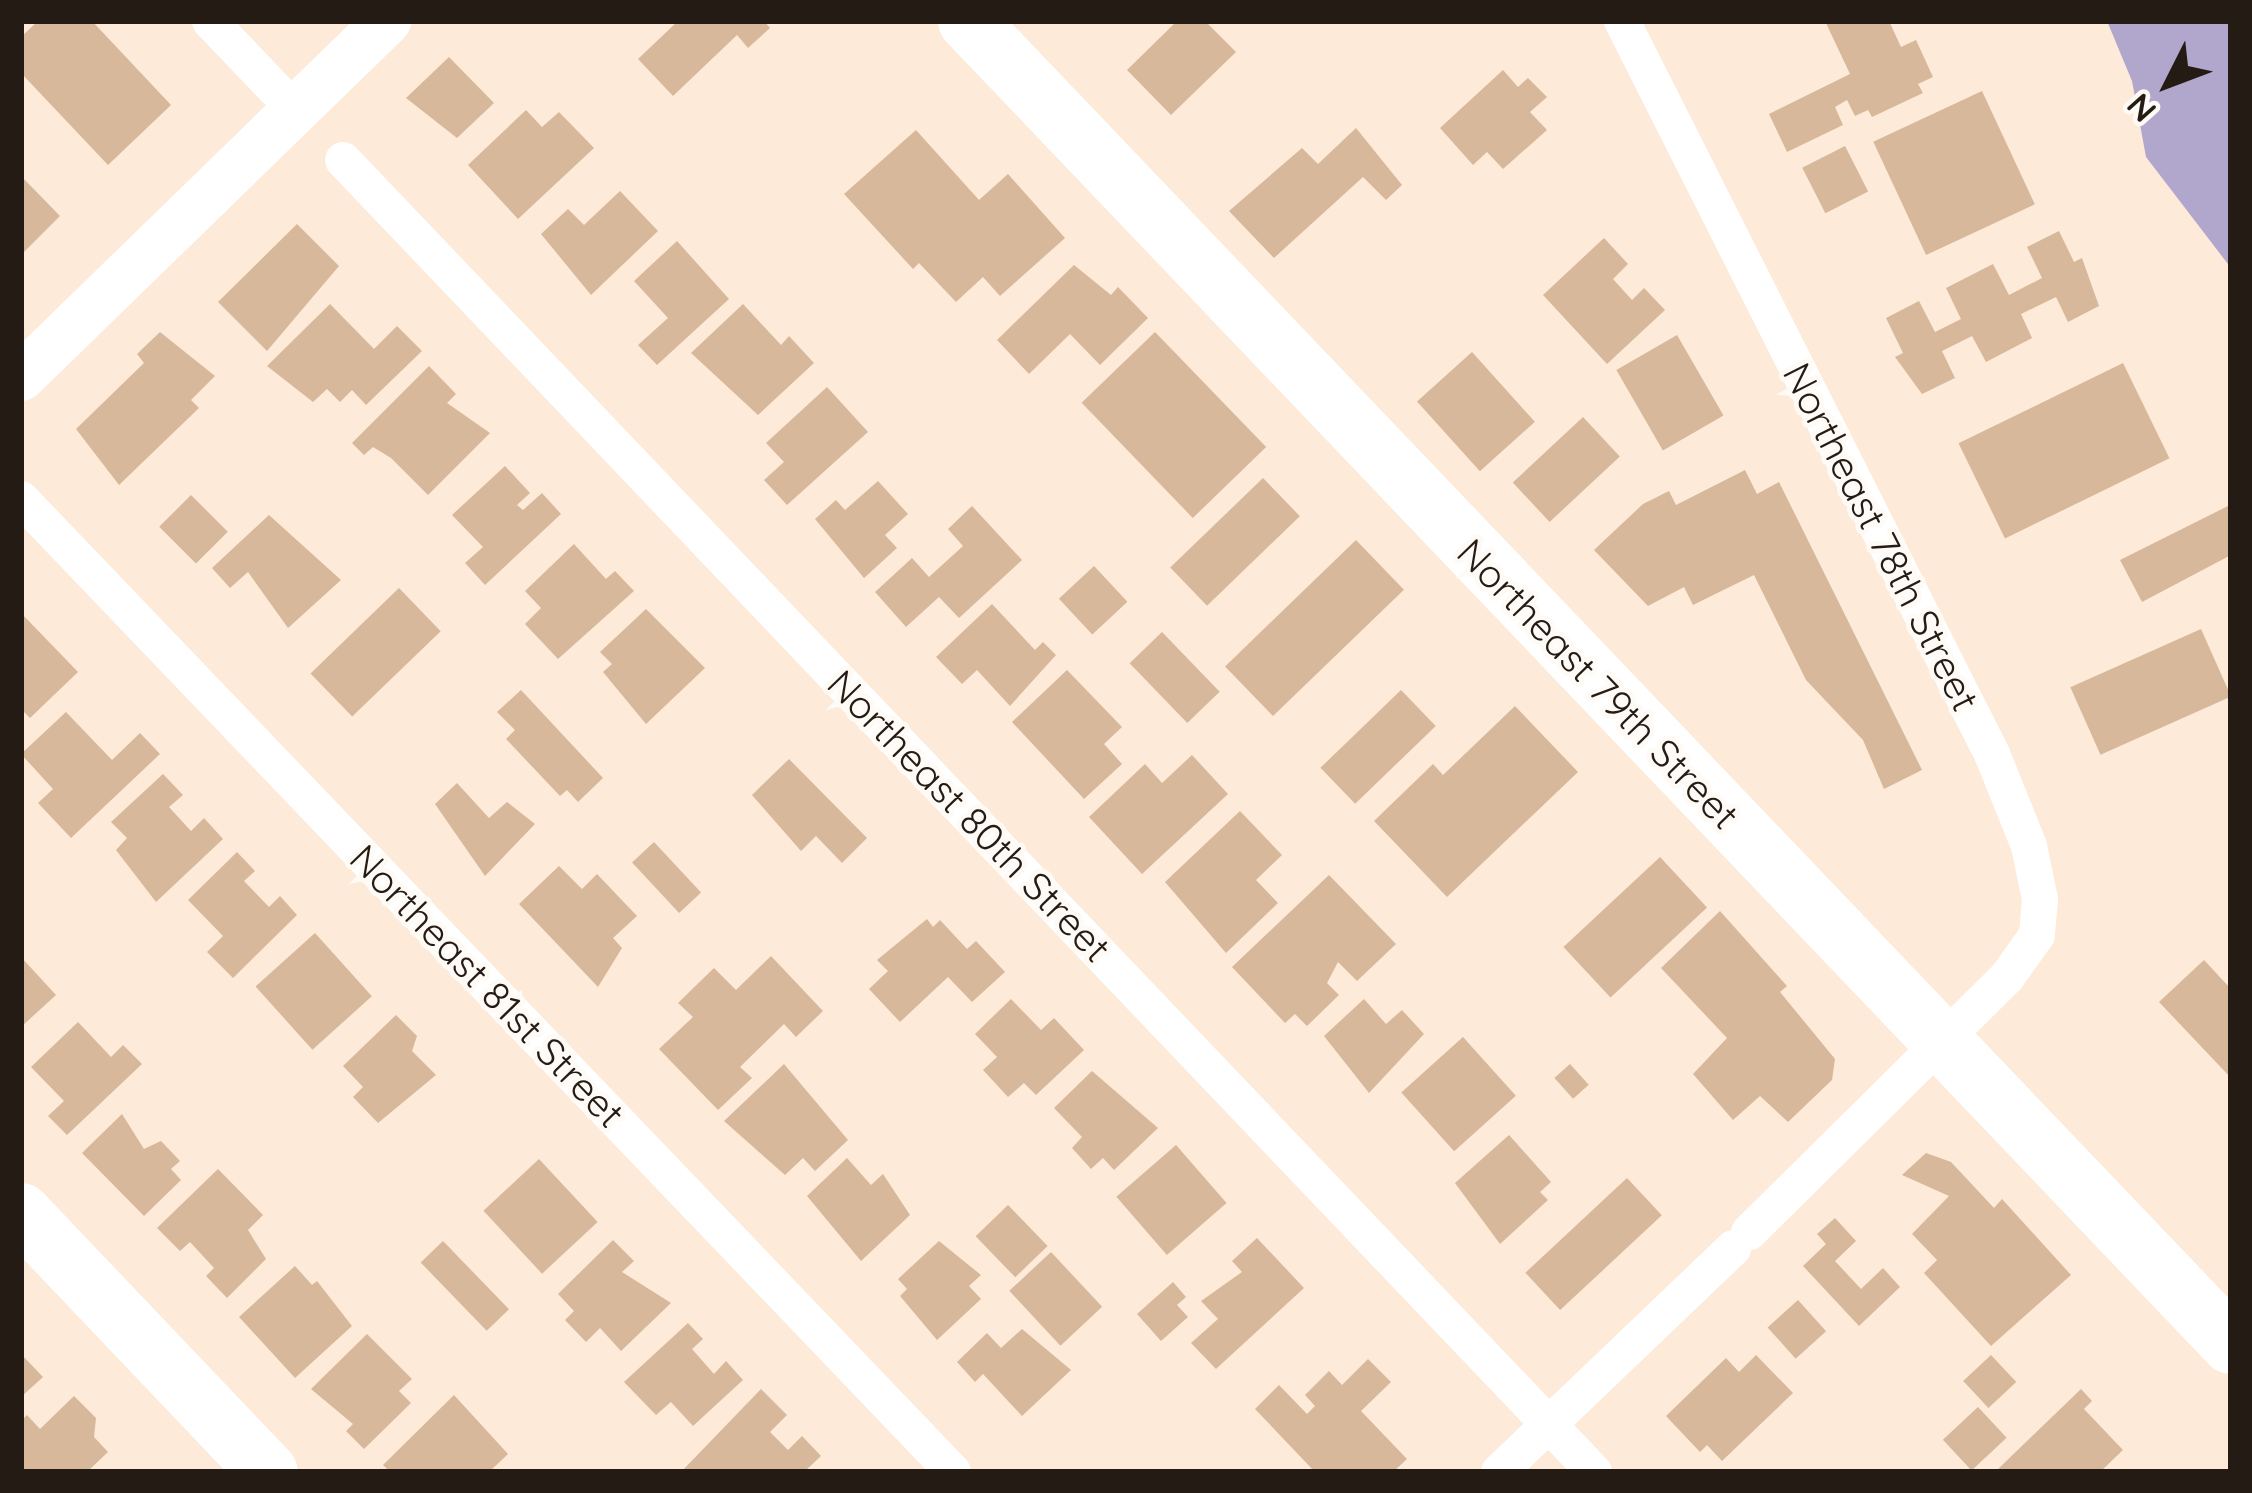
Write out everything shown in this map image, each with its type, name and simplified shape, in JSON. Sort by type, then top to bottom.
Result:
[{"type":"main road","name":"Northeast 79th Street","points":[[968,21],[2231,1344]]},
{"type":"main road","points":[[21,1213],[268,1472]]},
{"type":"street","points":[[210,21],[296,111]]},
{"type":"street","points":[[21,377],[387,21]]},
{"type":"street","name":"Northeast 78th Street","points":[[1499,1472],[1942,1042],[2037,935],[2040,899],[2029,846],[1992,754],[1622,21]]},
{"type":"street","name":"Northeast 80th Street","points":[[343,160],[1594,1472]]},
{"type":"street","name":"Northeast 81st Street","points":[[21,499],[952,1472]]},
{"type":"shaded area","points":[[2107,21],[2231,21],[2231,268],[2146,157],[2132,81]]},
{"type":"building","points":[[38,21],[92,21],[171,105],[108,165],[21,73],[21,37]]},
{"type":"building","points":[[678,21],[764,21],[770,28],[748,48],[737,35],[673,96],[638,59]]},
{"type":"building","points":[[1177,21],[1205,21],[1236,52],[1171,115],[1127,70]]},
{"type":"building","points":[[1825,21],[1889,21],[1901,47],[1916,40],[1933,77],[1918,84],[1923,93],[1872,117],[1868,110],[1855,116],[1847,100],[1835,107],[1843,125],[1787,152],[1769,114],[1850,74]]},
{"type":"building","points":[[449,57],[494,103],[457,138],[406,98]]},
{"type":"building","points":[[1503,70],[1518,87],[1528,78],[1547,97],[1530,112],[1547,130],[1503,169],[1487,152],[1473,165],[1440,128]]},
{"type":"building","points":[[1982,91],[2035,204],[1926,255],[1873,142]]},
{"type":"building","points":[[526,110],[542,127],[559,112],[594,148],[518,219],[468,165]]},
{"type":"building","points":[[1356,128],[1402,185],[1386,200],[1363,177],[1274,258],[1229,211],[1302,148],[1318,164]]},
{"type":"building","points":[[916,130],[979,200],[1008,174],[1065,238],[1000,296],[983,277],[956,302],[919,263],[913,269],[844,194]]},
{"type":"building","points":[[1845,146],[1868,191],[1825,213],[1802,168]]},
{"type":"building","points":[[21,176],[60,216],[21,255]]},
{"type":"building","points":[[620,191],[658,231],[591,295],[541,234],[568,209],[584,225]]},
{"type":"building","points":[[297,224],[339,266],[267,351],[218,302]]},
{"type":"building","points":[[2059,231],[2074,262],[2082,258],[2099,306],[2068,322],[2056,297],[2021,314],[2032,338],[1986,362],[1972,336],[1942,351],[1955,378],[1922,394],[1895,357],[1903,353],[1886,318],[1919,301],[1935,332],[1961,319],[1946,288],[1993,264],[2009,295],[2042,278],[2027,247]]},
{"type":"building","points":[[1604,238],[1628,264],[1613,279],[1632,300],[1644,288],[1665,310],[1607,364],[1543,295]]},
{"type":"building","points":[[677,241],[729,299],[657,365],[638,345],[668,318],[634,281]]},
{"type":"building","points":[[1074,265],[1111,295],[1118,287],[1148,318],[1100,365],[1070,334],[1029,374],[997,340]]},
{"type":"building","points":[[330,304],[374,349],[397,326],[422,351],[366,405],[352,390],[340,402],[327,389],[313,402],[267,366]]},
{"type":"building","points":[[743,304],[781,345],[789,336],[814,363],[758,415],[691,353]]},
{"type":"building","points":[[160,332],[215,376],[191,400],[199,408],[119,485],[76,429],[144,363],[137,354]]},
{"type":"building","points":[[1155,332],[1266,447],[1193,518],[1082,403]]},
{"type":"building","points":[[1677,335],[1724,416],[1663,451],[1616,370]]},
{"type":"building","points":[[1472,352],[1535,422],[1480,471],[1417,402]]},
{"type":"building","points":[[2123,363],[2169,458],[2005,538],[1959,443]]},
{"type":"building","points":[[429,366],[456,394],[447,403],[490,433],[428,495],[391,458],[373,447],[364,455],[352,443]]},
{"type":"building","points":[[827,387],[868,432],[787,505],[764,480],[784,462],[766,443]]},
{"type":"building","points":[[1583,417],[1620,456],[1550,522],[1513,482]]},
{"type":"building","points":[[505,466],[530,493],[517,505],[523,510],[542,493],[561,514],[485,585],[465,563],[483,547],[452,515]]},
{"type":"building","points":[[1745,470],[1757,494],[1779,482],[1922,770],[1884,789],[1863,740],[1806,680],[1754,575],[1693,605],[1684,587],[1648,606],[1594,550],[1643,504],[1669,491],[1676,505]]},
{"type":"building","points":[[1263,478],[1300,516],[1207,606],[1170,568]]},
{"type":"building","points":[[878,481],[908,514],[885,535],[897,548],[864,578],[815,519],[836,500],[845,510]]},
{"type":"building","points":[[191,495],[228,532],[196,564],[159,527]]},
{"type":"building","points":[[2230,505],[2231,555],[2142,602],[2120,560]]},
{"type":"building","points":[[972,506],[1022,560],[959,618],[939,597],[906,627],[875,592],[912,558],[929,577],[963,546],[948,529]]},
{"type":"building","points":[[269,515],[341,580],[288,628],[248,572],[230,588],[212,568]]},
{"type":"building","points":[[1356,540],[1404,590],[1273,716],[1225,666]]},
{"type":"building","points":[[574,544],[606,579],[615,571],[634,591],[558,659],[525,624],[541,608],[525,591]]},
{"type":"building","points":[[1094,566],[1127,602],[1092,635],[1059,599]]},
{"type":"building","points":[[399,588],[441,631],[352,717],[311,673]]},
{"type":"building","points":[[992,604],[1035,650],[1043,642],[1056,655],[1010,706],[977,670],[962,684],[936,657]]},
{"type":"building","points":[[646,609],[705,668],[646,724],[603,672],[612,664],[600,652]]},
{"type":"building","points":[[21,613],[78,672],[30,718],[21,709]]},
{"type":"building","points":[[2201,629],[2231,697],[2100,755],[2070,687]]},
{"type":"building","points":[[1162,632],[1220,692],[1187,723],[1130,663]]},
{"type":"building","points":[[1067,670],[1122,727],[1104,744],[1122,764],[1084,799],[1012,722]]},
{"type":"building","points":[[521,690],[603,778],[578,802],[567,790],[560,796],[506,739],[515,730],[497,712]]},
{"type":"building","points":[[1401,690],[1436,726],[1355,804],[1320,768]]},
{"type":"building","points":[[1515,706],[1578,772],[1447,897],[1374,821],[1433,764],[1443,775]]},
{"type":"building","points":[[66,712],[112,760],[140,733],[160,754],[71,838],[38,803],[53,789],[21,754]]},
{"type":"building","points":[[1192,755],[1228,794],[1142,874],[1089,817],[1145,764],[1162,783]]},
{"type":"building","points":[[789,759],[867,838],[842,863],[816,836],[801,851],[752,795]]},
{"type":"building","points":[[163,774],[183,795],[169,807],[191,831],[204,818],[223,839],[156,902],[116,850],[127,838],[111,822]]},
{"type":"building","points":[[457,783],[489,818],[507,802],[535,824],[485,876],[435,804]]},
{"type":"building","points":[[1240,811],[1282,855],[1256,880],[1278,903],[1226,953],[1165,882]]},
{"type":"building","points":[[654,842],[701,892],[679,913],[632,862]]},
{"type":"building","points":[[237,852],[255,871],[244,881],[269,907],[280,896],[297,915],[233,978],[207,952],[223,936],[188,900]]},
{"type":"building","points":[[1660,857],[1707,907],[1611,997],[1563,947]]},
{"type":"building","points":[[559,866],[582,889],[597,874],[637,916],[613,938],[622,948],[598,987],[519,904]]},
{"type":"building","points":[[1329,875],[1396,944],[1357,981],[1338,962],[1327,983],[1339,995],[1307,1026],[1295,1014],[1285,1023],[1232,967]]},
{"type":"building","points":[[1720,911],[1787,986],[1780,992],[1835,1059],[1832,1080],[1788,1122],[1760,1096],[1733,1120],[1693,1074],[1727,1038],[1661,968]]},
{"type":"building","points":[[927,919],[933,927],[940,920],[967,949],[976,941],[1005,972],[972,1002],[948,977],[900,1022],[869,989],[888,971],[877,960]]},
{"type":"building","points":[[315,933],[372,996],[312,1050],[256,987]]},
{"type":"building","points":[[771,956],[823,1011],[796,1037],[784,1024],[740,1067],[752,1078],[718,1110],[659,1049],[693,1017],[678,1003],[714,968],[736,990]]},
{"type":"building","points":[[21,957],[56,995],[21,1027]]},
{"type":"building","points":[[2204,960],[2231,989],[2231,1078],[2159,1002]]},
{"type":"building","points":[[1011,999],[1041,1030],[1054,1018],[1084,1050],[1036,1095],[1024,1083],[1008,1097],[983,1070],[997,1057],[975,1034]]},
{"type":"building","points":[[1364,999],[1386,1024],[1402,1010],[1424,1034],[1369,1093],[1324,1036]]},
{"type":"building","points":[[396,1015],[417,1036],[412,1051],[436,1075],[378,1123],[353,1097],[363,1087],[343,1066]]},
{"type":"building","points":[[78,1022],[111,1057],[123,1045],[142,1064],[67,1135],[48,1116],[64,1101],[31,1067]]},
{"type":"building","points":[[1463,1037],[1516,1096],[1454,1151],[1401,1093]]},
{"type":"building","points":[[784,1064],[848,1140],[815,1171],[803,1158],[785,1175],[724,1121]]},
{"type":"building","points":[[1570,1064],[1589,1085],[1573,1099],[1554,1078]]},
{"type":"building","points":[[1092,1071],[1158,1128],[1114,1170],[1103,1158],[1091,1169],[1072,1148],[1082,1137],[1054,1108]]},
{"type":"building","points":[[122,1114],[144,1149],[161,1141],[180,1161],[171,1169],[181,1180],[144,1216],[82,1153]]},
{"type":"building","points":[[1509,1135],[1551,1182],[1540,1192],[1548,1200],[1500,1244],[1455,1183]]},
{"type":"building","points":[[1176,1145],[1227,1203],[1167,1255],[1116,1197]]},
{"type":"building","points":[[1926,1153],[1951,1162],[1994,1208],[2002,1199],[2071,1275],[1991,1346],[1924,1273],[1937,1260],[1912,1234],[1949,1196],[1902,1175]]},
{"type":"building","points":[[847,1158],[871,1185],[883,1174],[910,1215],[861,1261],[807,1196]]},
{"type":"building","points":[[539,1159],[598,1222],[542,1274],[483,1211]]},
{"type":"building","points":[[218,1169],[263,1215],[248,1230],[266,1259],[227,1298],[206,1276],[214,1268],[190,1242],[180,1251],[157,1228]]},
{"type":"building","points":[[1627,1178],[1662,1215],[1560,1310],[1525,1273]]},
{"type":"building","points":[[1008,1205],[1048,1246],[1015,1277],[976,1236]]},
{"type":"building","points":[[1835,1218],[1856,1241],[1835,1261],[1861,1289],[1883,1268],[1900,1287],[1859,1326],[1803,1266],[1826,1244],[1817,1234]]},
{"type":"building","points":[[1257,1238],[1304,1288],[1216,1369],[1191,1343],[1218,1319],[1201,1301],[1242,1272],[1232,1261]]},
{"type":"building","points":[[613,1240],[634,1261],[622,1272],[671,1303],[621,1351],[600,1328],[586,1342],[565,1320],[574,1311],[558,1294]]},
{"type":"building","points":[[443,1241],[509,1309],[487,1331],[421,1263]]},
{"type":"building","points":[[939,1241],[981,1275],[969,1286],[981,1299],[937,1340],[900,1296],[907,1289],[898,1279]]},
{"type":"building","points":[[1051,1252],[1102,1307],[1060,1346],[1009,1291]]},
{"type":"building","points":[[295,1266],[312,1285],[317,1281],[352,1326],[295,1378],[239,1317]]},
{"type":"building","points":[[1173,1282],[1186,1297],[1177,1305],[1188,1317],[1161,1341],[1137,1314]]},
{"type":"building","points":[[1798,1300],[1826,1331],[1796,1359],[1768,1327]]},
{"type":"building","points":[[688,1323],[703,1339],[692,1349],[714,1374],[726,1361],[743,1380],[693,1426],[671,1402],[656,1415],[624,1382]]},
{"type":"building","points":[[1022,1329],[1071,1370],[1022,1416],[983,1374],[975,1382],[957,1362],[987,1333],[1001,1348]]},
{"type":"building","points":[[367,1334],[412,1379],[399,1391],[411,1403],[364,1449],[346,1431],[353,1424],[311,1389]]},
{"type":"building","points":[[21,1354],[43,1377],[21,1397]]},
{"type":"building","points":[[1756,1355],[1793,1393],[1722,1461],[1707,1445],[1700,1452],[1666,1416],[1726,1358],[1739,1372]]},
{"type":"building","points":[[1991,1355],[2016,1382],[1988,1408],[1963,1381]]},
{"type":"building","points":[[1368,1359],[1391,1382],[1361,1411],[1407,1459],[1393,1472],[1315,1472],[1255,1409],[1279,1385],[1307,1414],[1315,1406],[1305,1395],[1329,1371],[1342,1385]]},
{"type":"building","points":[[761,1389],[787,1415],[770,1432],[788,1450],[802,1436],[821,1456],[804,1472],[681,1472]]},
{"type":"building","points":[[2081,1389],[2092,1401],[2084,1409],[2123,1450],[2100,1472],[1995,1472]]},
{"type":"building","points":[[454,1395],[508,1454],[489,1472],[390,1472],[383,1465]]},
{"type":"building","points":[[74,1396],[96,1418],[94,1437],[108,1452],[89,1470],[21,1472],[21,1421],[27,1415],[40,1429]]},
{"type":"building","points":[[1978,1407],[2007,1438],[1972,1470],[1943,1440]]}]
